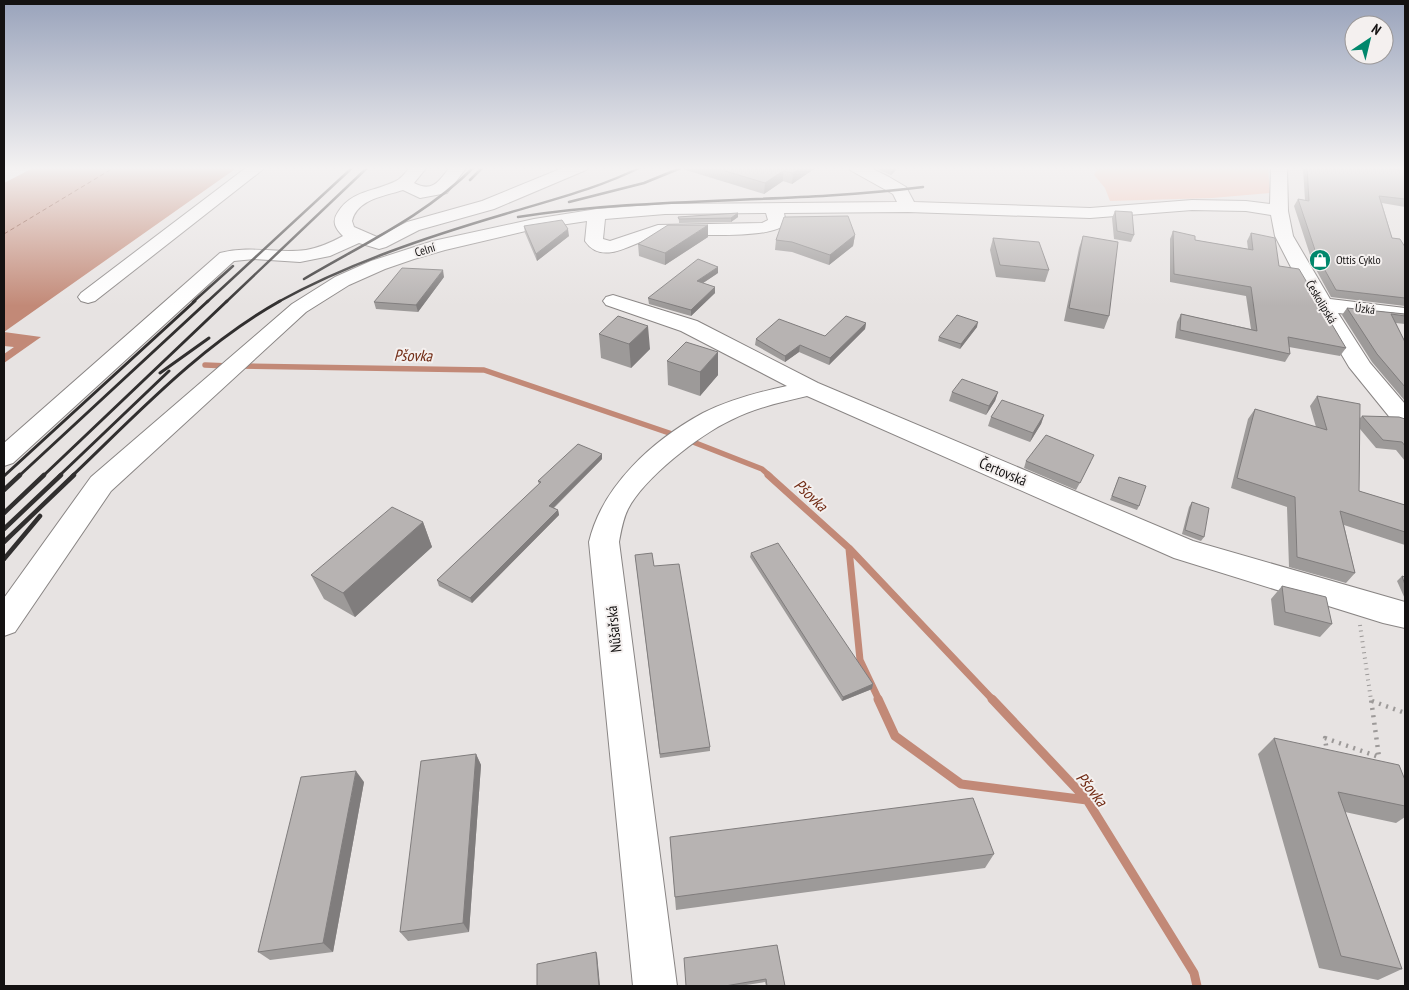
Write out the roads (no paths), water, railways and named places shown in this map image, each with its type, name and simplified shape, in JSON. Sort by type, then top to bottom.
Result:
[{"type":"street","points":[[88,297],[197,213]]},
{"type":"street","points":[[346,213],[343,223],[347,230],[368,240],[396,248],[407,255]]},
{"type":"street","points":[[4,457],[228,257],[241,254],[280,257],[311,255],[459,213]]},
{"type":"street","points":[[483,213],[513,228]]},
{"type":"street","name":"Celní","points":[[4,623],[101,484],[204,390],[299,308],[321,294],[378,265],[407,255],[440,245],[513,228],[608,213]]},
{"type":"street","points":[[597,214],[594,241],[601,247],[613,246],[658,230],[765,228],[777,223],[775,213]]},
{"type":"street","name":"Českolipská","points":[[1279,213],[1284,236],[1361,367],[1405,419]]},
{"type":"street","name":"Čertovská","points":[[613,301],[689,326],[810,388],[1184,550],[1338,604],[1405,614]]},
{"type":"street","name":"Úzká","points":[[1324,304],[1405,314]]},
{"type":"street","name":"Nůšařská","points":[[655,986],[604,542],[608,522],[618,501],[634,482],[674,446],[711,420],[778,394],[810,388]]},
{"type":"waterway","name":"Pšovka","points":[[205,365],[229,366]]},
{"type":"waterway","name":"Pšovka","points":[[239,366],[484,370],[678,436]]},
{"type":"waterway","name":"Pšovka","points":[[688,440],[762,469],[770,476]]},
{"type":"waterway","name":"Pšovka","points":[[768,475],[849,548],[993,700]]},
{"type":"waterway","points":[[849,549],[860,660],[879,700]]},
{"type":"waterway","points":[[878,699],[895,736],[961,784],[1087,800]]},
{"type":"waterway","name":"Pšovka","points":[[992,699],[1087,800]]},
{"type":"waterway","name":"Pšovka","points":[[1087,800],[1194,973],[1197,986]]},
{"type":"railway","points":[[207,302],[303,213]]},
{"type":"railway","points":[[226,302],[319,213]]},
{"type":"railway","points":[[304,279],[417,213]]},
{"type":"railway","points":[[278,302],[360,263],[447,232],[510,213]]},
{"type":"railway","points":[[518,217],[545,213]]},
{"type":"railway","points":[[193,302],[233,266]]},
{"type":"railway","points":[[4,476],[195,301]]},
{"type":"railway","points":[[19,476],[208,301]]},
{"type":"railway","points":[[43,476],[227,301]]},
{"type":"railway","points":[[72,476],[196,360],[223,338],[280,301]]},
{"type":"railway","points":[[160,373],[209,338]]},
{"type":"railway","points":[[59,476],[169,371]]},
{"type":"railway","points":[[4,490],[20,475]]},
{"type":"railway","points":[[4,513],[44,475]]},
{"type":"railway","points":[[4,529],[61,475]]},
{"type":"railway","points":[[4,542],[74,475]]},
{"type":"railway","points":[[4,559],[40,516]]},
{"type":"place","name":"Ottis Cyklo","points":[[1320,260]]}]
